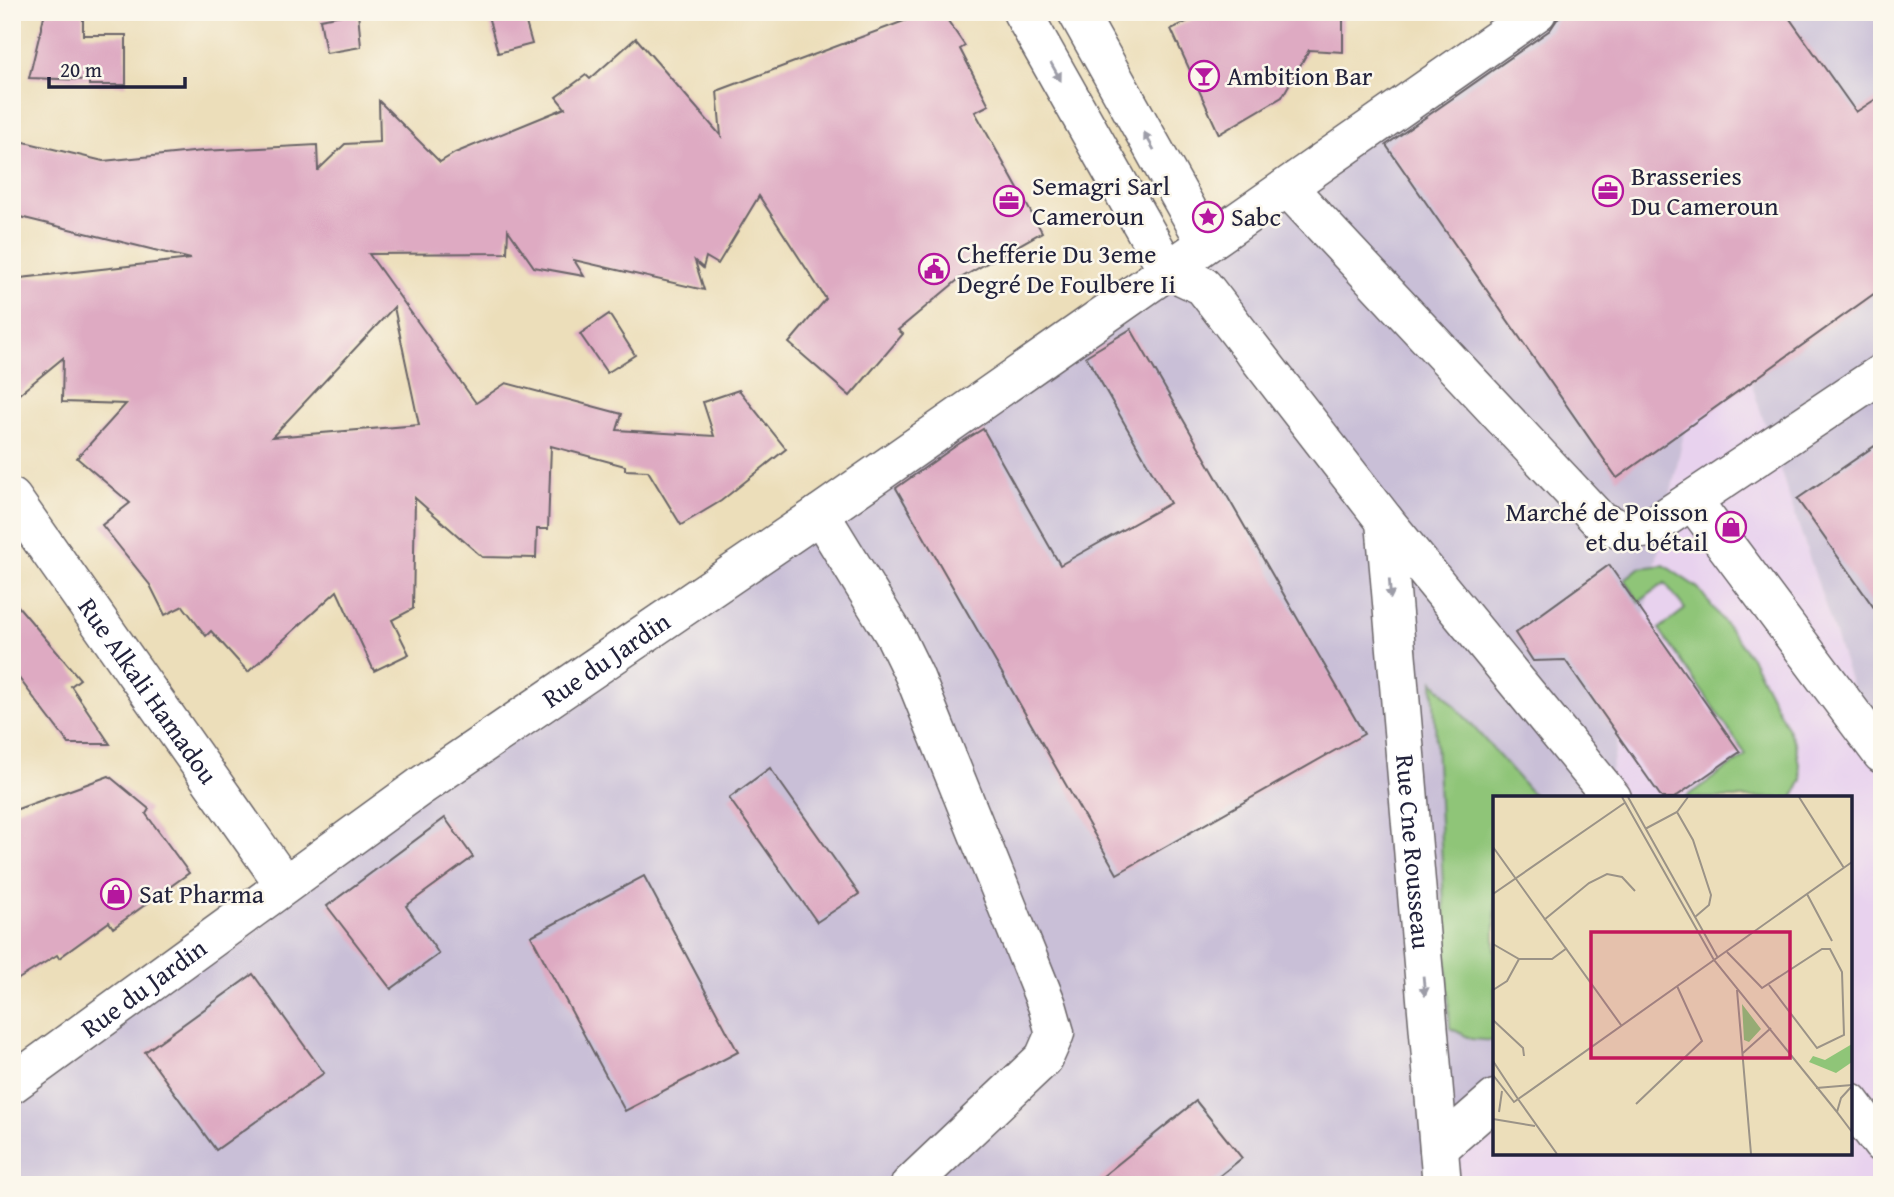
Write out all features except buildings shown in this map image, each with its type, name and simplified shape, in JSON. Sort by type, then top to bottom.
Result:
[{"type":"main road","points":[[1022,12],[1167,270],[1203,286],[1385,521],[1610,796]]},
{"type":"main road","points":[[1077,12],[1206,243],[1203,286]]},
{"type":"main road","name":"Rue du Jardin","points":[[12,1084],[421,786],[820,514],[1537,12]]},
{"type":"main road","points":[[1288,188],[1599,520],[1623,531],[1650,528],[1882,373]]},
{"type":"main road","name":"Rue Alkali Hamadou","points":[[12,498],[284,884]]},
{"type":"main road","points":[[1692,500],[1882,754]]},
{"type":"main road","points":[[820,514],[895,636],[914,675],[1048,1005],[1055,1032],[1044,1058],[910,1185]]},
{"type":"main road","name":"Rue Cne Rousseau","points":[[1385,521],[1440,1166]]},
{"type":"main road","points":[[1440,1166],[1493,1101]]},
{"type":"main road","points":[[1852,1105],[1882,1144]]},
{"type":"shaded area","points":[[1507,12],[1882,12],[1882,776],[1717,280],[1605,796],[1493,796],[1493,1099],[1439,1148],[1442,1185],[12,1185],[12,1084]]},
{"type":"shaded area","name":"Marché de Poisson et du bétail","points":[[1717,279],[1882,776],[1882,1185],[1442,1185],[1439,1148],[1493,1099],[1493,1155],[1852,1155],[1852,796],[1605,796]]},
{"type":"green space","points":[[1664,565],[1698,588],[1752,659],[1795,743],[1802,780],[1794,796],[1687,796],[1746,755],[1659,629],[1685,609],[1665,583],[1639,602],[1625,579],[1639,568]]},
{"type":"green space","points":[[1433,681],[1534,796],[1493,796],[1493,1041],[1472,1039],[1450,1028]]},
{"type":"place","name":"Ambition Bar","points":[[1204,76]]},
{"type":"place","name":"Brasseries Du Cameroun","points":[[1608,191]]},
{"type":"place","name":"Semagri Sarl Cameroun","points":[[1009,201]]},
{"type":"place","name":"Sabc","points":[[1208,217]]},
{"type":"place","name":"Chefferie Du 3eme Degré De Foulbere Ii","points":[[934,269]]},
{"type":"place","name":"Marché de Poisson et du bétail","points":[[1731,527]]},
{"type":"place","name":"Sat Pharma","points":[[116,894]]}]
